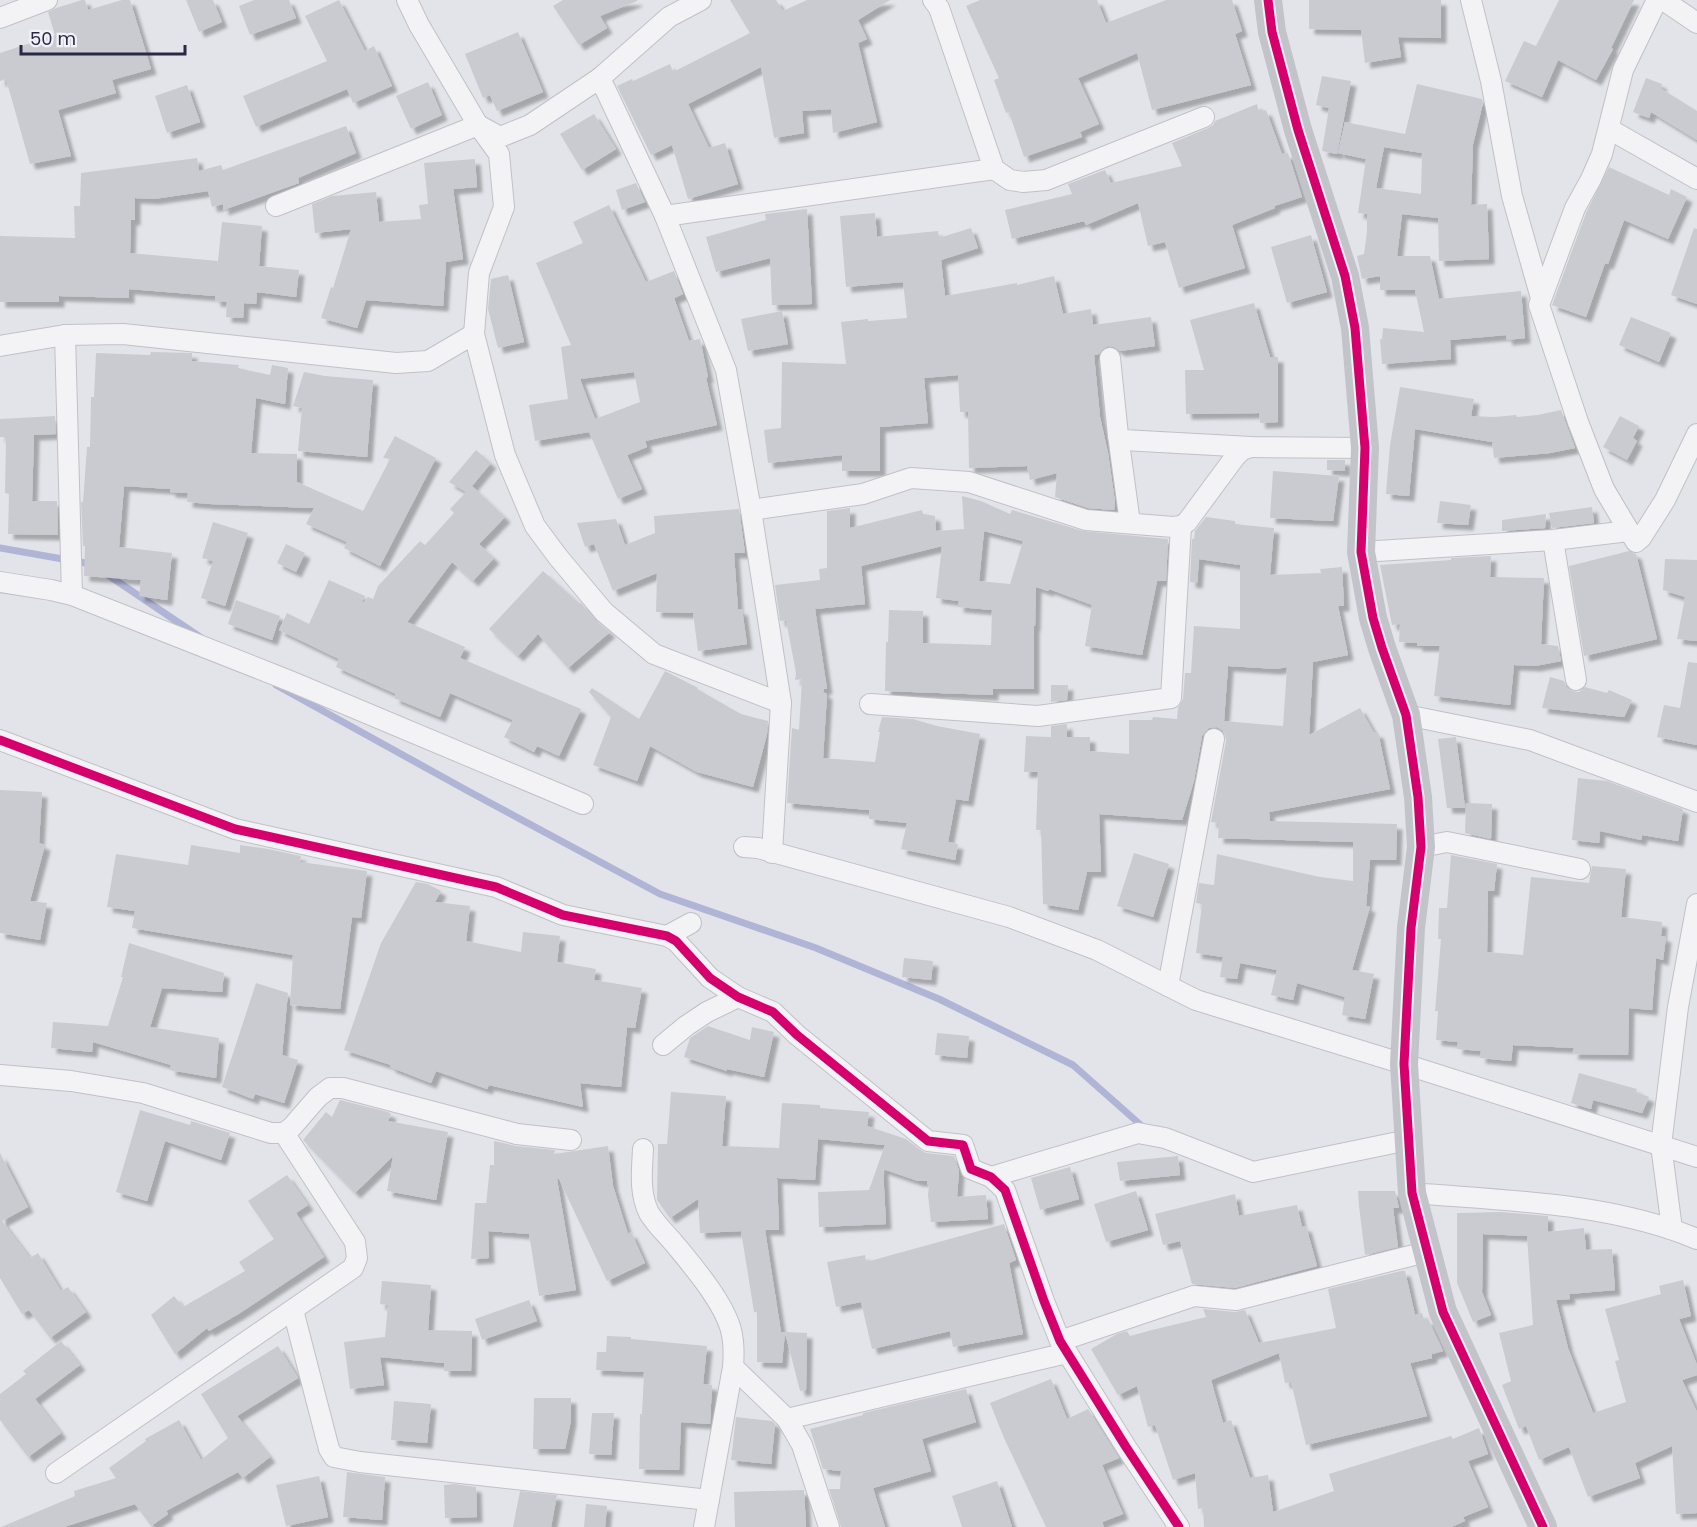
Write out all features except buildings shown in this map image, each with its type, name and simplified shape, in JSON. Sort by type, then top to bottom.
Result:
[{"type":"street","points":[[0,18],[46,0]]},
{"type":"street","points":[[406,0],[418,25],[478,125],[499,154],[504,207],[479,273],[474,334],[505,455],[535,525],[558,557],[604,612],[654,654],[781,703]]},
{"type":"street","points":[[478,125],[500,137],[530,125],[600,78],[669,17],[701,0]]},
{"type":"street","points":[[933,0],[939,8],[994,169],[1010,180],[1023,182],[1046,180],[1204,117]]},
{"type":"street","points":[[1268,0],[1272,32],[1298,130],[1345,276],[1355,328],[1365,448],[1360,552],[1373,618],[1406,715],[1418,798],[1420,847],[1410,928],[1404,1064],[1412,1193],[1443,1312],[1538,1526]]},
{"type":"street","points":[[1471,0],[1491,81],[1512,196],[1541,298]]},
{"type":"street","points":[[1657,0],[1623,70],[1602,154],[1575,208],[1539,305],[1578,422],[1604,489],[1636,542],[1641,538],[1665,500],[1697,434]]},
{"type":"street","points":[[1663,0],[1697,23]]},
{"type":"street","points":[[600,78],[665,216],[726,370],[751,510],[781,703],[772,853]]},
{"type":"street","points":[[276,206],[478,125]]},
{"type":"street","points":[[1610,129],[1697,179]]},
{"type":"street","points":[[665,216],[994,169]]},
{"type":"street","points":[[0,345],[65,334],[123,334],[396,363],[428,361],[474,334]]},
{"type":"street","points":[[65,334],[72,595]]},
{"type":"street","points":[[1110,358],[1130,523]]},
{"type":"street","points":[[1118,435],[1123,440],[1251,447],[1365,448]]},
{"type":"street","points":[[751,510],[862,494],[911,478],[969,482],[1086,520],[1181,526],[1187,522],[1234,457],[1242,450],[1251,447]]},
{"type":"street","points":[[870,704],[1038,716],[1171,698],[1181,526]]},
{"type":"street","points":[[1360,552],[1553,540],[1629,531]]},
{"type":"street","points":[[1553,540],[1575,680]]},
{"type":"street","points":[[0,582],[72,595],[290,681],[584,804]]},
{"type":"street","points":[[1406,715],[1530,740],[1697,802]]},
{"type":"street","points":[[1168,986],[1214,739]]},
{"type":"street","points":[[0,741],[235,829],[496,887],[563,915],[667,936],[676,940],[710,978],[738,997],[772,1012],[928,1141],[963,1145],[971,1169],[991,1177],[1005,1190],[1044,1301],[1064,1347],[1179,1527]]},
{"type":"street","points":[[1420,847],[1448,842],[1580,869]]},
{"type":"street","points":[[744,847],[758,848],[1009,917],[1097,950],[1196,1000],[1697,1157]]},
{"type":"street","points":[[1672,1229],[1661,1145],[1677,1007],[1697,904]]},
{"type":"street","points":[[667,936],[691,923]]},
{"type":"street","points":[[663,1045],[706,1012],[738,997]]},
{"type":"street","points":[[0,1075],[71,1081],[143,1093],[271,1133],[284,1133],[318,1097],[330,1088],[343,1088],[517,1134],[571,1140]]},
{"type":"street","points":[[56,1473],[353,1268],[357,1258],[355,1242],[284,1133]]},
{"type":"street","points":[[991,1177],[1138,1133],[1165,1138],[1253,1172],[1408,1140]]},
{"type":"street","points":[[643,1149],[641,1180],[650,1214],[688,1260],[721,1306],[731,1329],[734,1345],[733,1367],[704,1527]]},
{"type":"street","points":[[1412,1193],[1578,1207],[1672,1229],[1697,1239]]},
{"type":"street","points":[[787,1419],[1064,1347],[1194,1296],[1236,1300],[1426,1252]]},
{"type":"street","points":[[293,1310],[334,1457],[360,1462],[709,1500]]},
{"type":"street","points":[[733,1367],[787,1419],[801,1445],[829,1527]]},
{"type":"waterway","points":[[0,548],[91,564]]},
{"type":"waterway","points":[[105,573],[200,637]]},
{"type":"waterway","points":[[276,685],[660,894],[816,948],[939,999],[1073,1065],[1143,1127]]},
{"type":"cycle path","points":[[1268,0],[1272,32],[1298,130],[1345,276],[1355,328],[1365,448],[1361,552],[1373,618],[1406,715],[1418,797],[1421,847],[1411,928],[1404,1064],[1412,1193],[1443,1312],[1543,1527]]},
{"type":"cycle path","points":[[0,740],[235,829],[496,887],[563,915],[667,936],[676,941],[710,978],[738,997],[773,1012],[797,1035],[928,1141],[963,1145],[971,1169],[991,1177],[1005,1190],[1060,1341],[1179,1527]]}]
